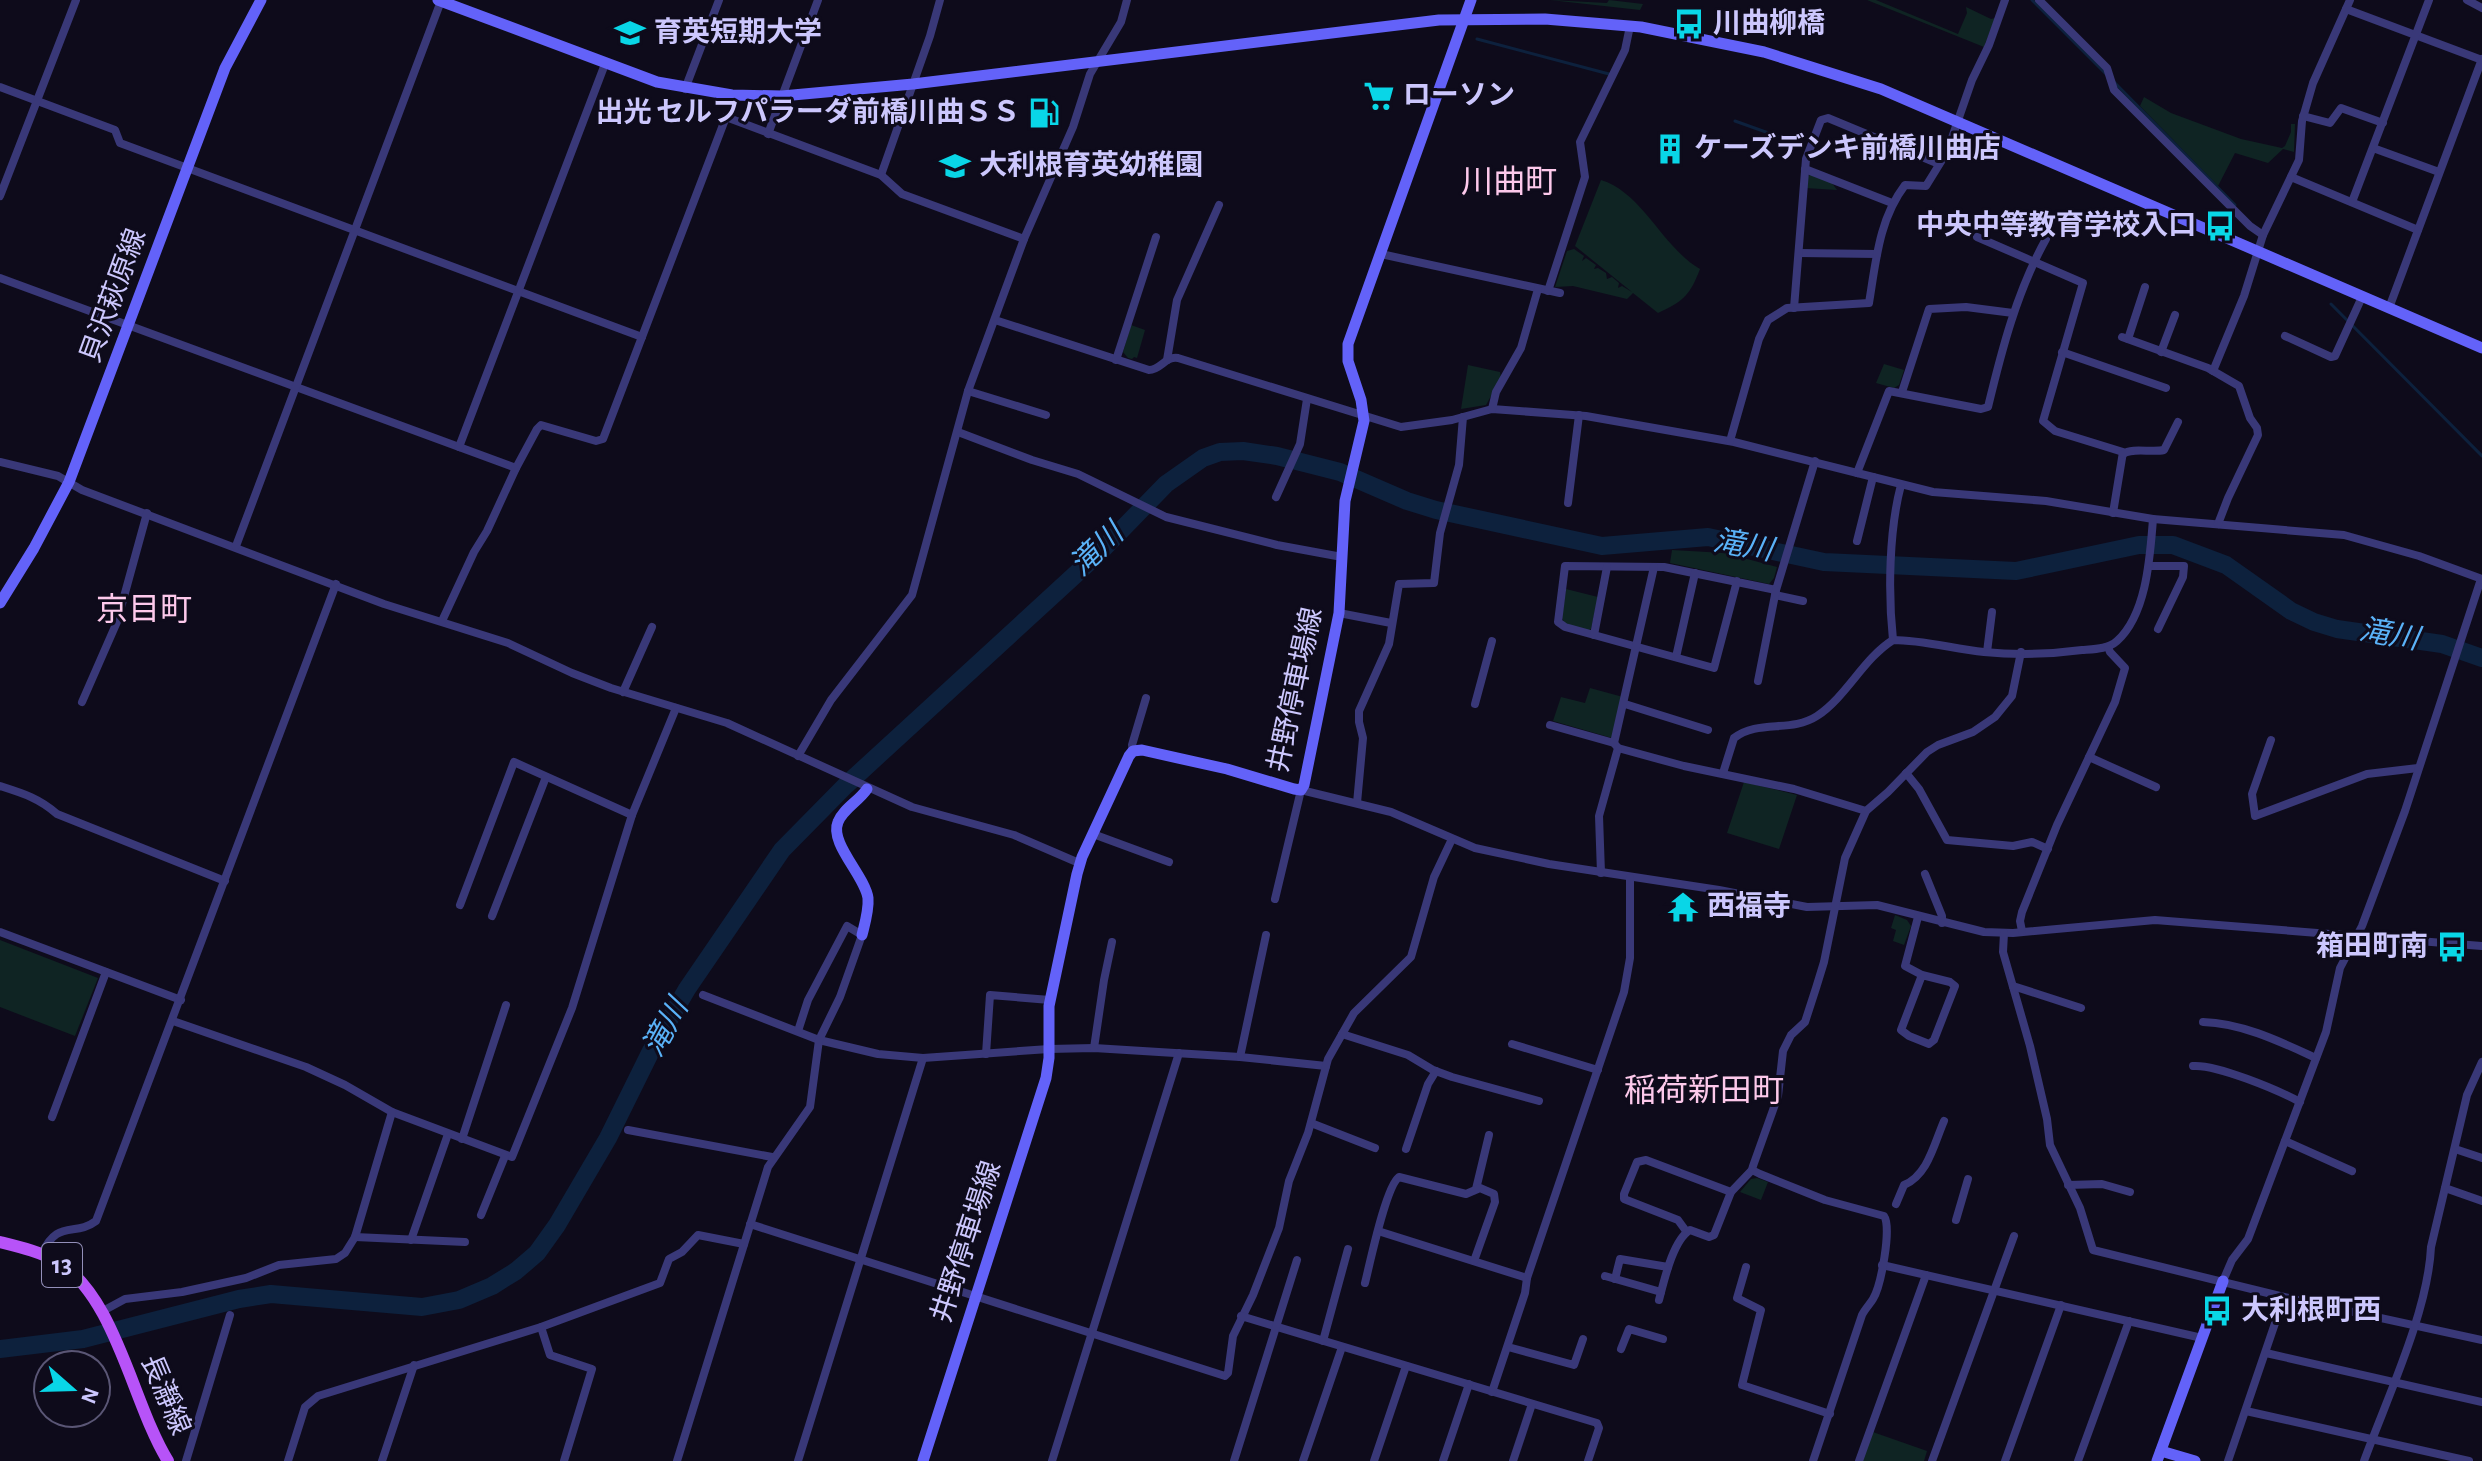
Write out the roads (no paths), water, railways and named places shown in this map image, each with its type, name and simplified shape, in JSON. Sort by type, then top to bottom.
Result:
[{"type":"main road","name":"13","points":[[0,1242],[42,1254],[70,1270],[102,1314]]},
{"type":"main road","name":"長瀞線","points":[[102,1314],[119,1347],[154,1439],[168,1461]]},
{"type":"street","points":[[0,196],[76,0]]},
{"type":"street","name":"貝沢萩原線","points":[[0,603],[69,482],[225,68],[261,0]]},
{"type":"street","points":[[685,89],[719,0]]},
{"type":"street","points":[[768,134],[818,0]]},
{"type":"street","points":[[881,175],[940,0]]},
{"type":"street","points":[[798,756],[831,700],[912,595],[968,391],[1024,239],[1073,127],[1090,74],[1121,22],[1127,0]]},
{"type":"street","name":"井野停車場線","points":[[923,1461],[1046,1078],[1050,1000],[1079,863],[1133,751],[1142,750],[1227,769],[1301,790],[1339,613],[1347,490],[1365,416],[1347,349],[1471,0]]},
{"type":"street","points":[[1730,441],[1762,331],[1768,320],[1778,311],[1794,308],[1869,303],[1881,230],[1892,203],[1905,185],[1926,186],[1947,152],[2005,0]]},
{"type":"street","points":[[2039,0],[2107,68],[2114,90],[2250,226],[2263,235]]},
{"type":"street","points":[[2352,202],[2429,0]]},
{"type":"street","points":[[2467,0],[2482,8]]},
{"type":"street","points":[[236,546],[440,1],[605,64],[685,89],[732,95],[782,96],[913,84],[1333,31],[1464,19],[1545,19],[1630,26],[1715,41],[1792,60],[1881,89],[2482,348]]},
{"type":"street","points":[[2213,371],[2244,296],[2263,235],[2300,156],[2303,116],[2313,83],[2348,4],[2482,60],[2389,308]]},
{"type":"street","points":[[1492,409],[1496,392],[1521,348],[1585,177],[1580,142],[1625,50],[1630,26]]},
{"type":"street","points":[[459,447],[605,64]]},
{"type":"street","points":[[0,87],[115,130],[120,143],[642,337]]},
{"type":"street","points":[[2303,116],[2330,123],[2341,108],[2383,123]]},
{"type":"street","points":[[442,621],[516,468],[541,425],[596,441],[603,439],[726,117],[881,175],[902,194],[1024,239]]},
{"type":"street","points":[[1794,308],[1805,169],[1808,150],[1819,123],[1825,118],[1939,164]]},
{"type":"street","points":[[2373,148],[2439,172]]},
{"type":"street","points":[[1805,169],[1892,203]]},
{"type":"street","points":[[2291,177],[2418,230]]},
{"type":"street","points":[[1167,360],[1177,300],[1219,205]]},
{"type":"street","points":[[1116,360],[1156,237]]},
{"type":"street","points":[[1977,237],[2083,283],[2043,418],[2051,429],[2078,440],[2119,449],[2123,454],[2113,513]]},
{"type":"street","points":[[1857,473],[1891,391],[1981,409],[1988,407],[2013,313],[2033,262],[2046,239]]},
{"type":"street","points":[[1799,253],[1877,254]]},
{"type":"street","points":[[1381,254],[1560,293]]},
{"type":"street","points":[[0,278],[516,468]]},
{"type":"street","points":[[2145,287],[2125,338],[2213,371],[2242,390],[2248,413],[2258,432],[2218,524]]},
{"type":"street","points":[[2285,336],[2333,357],[2362,297]]},
{"type":"street","points":[[1902,392],[1929,309],[1966,307],[2013,313]]},
{"type":"street","points":[[2161,352],[2175,315]]},
{"type":"street","points":[[995,320],[1149,370],[1178,358],[1406,428],[1492,409],[1579,415],[1730,441],[1933,492],[2046,501],[2153,519],[2349,536],[2419,556],[2482,579],[2392,846],[2340,968],[2330,1017],[2300,1102],[2248,1239],[2232,1260],[2223,1281],[2159,1456],[2195,1461]]},
{"type":"street","points":[[2062,352],[2166,388]]},
{"type":"street","points":[[968,391],[1046,415]]},
{"type":"street","points":[[1276,497],[1299,446],[1307,399]]},
{"type":"street","points":[[1568,503],[1579,415]]},
{"type":"street","points":[[1357,803],[1363,738],[1359,711],[1389,644],[1399,584],[1434,583],[1443,524],[1459,465],[1463,417]]},
{"type":"street","points":[[2123,454],[2128,451],[2146,453],[2164,450],[2178,422]]},
{"type":"street","points":[[958,432],[1078,474],[1156,513],[1258,540],[1342,557]]},
{"type":"street","points":[[1758,681],[1782,569],[1815,461]]},
{"type":"street","points":[[0,462],[58,476],[82,490],[384,604],[508,643],[572,673],[623,692],[753,733],[865,788],[912,807],[1014,835],[1079,863]]},
{"type":"street","points":[[1857,541],[1873,477]]},
{"type":"street","points":[[1723,773],[1734,738],[1751,728],[1786,727],[1818,715],[1893,640],[1893,551],[1901,485]]},
{"type":"street","points":[[82,702],[117,622],[147,513]]},
{"type":"street","points":[[1893,640],[1987,652],[2049,655],[2108,647],[2124,633],[2131,621],[2148,576],[2153,519]]},
{"type":"street","points":[[2150,564],[2184,566],[2183,577],[2158,629]]},
{"type":"street","points":[[1737,581],[1714,668],[1565,627],[1558,622],[1565,566],[1654,567],[1695,573],[1737,581],[1803,601]]},
{"type":"street","points":[[1594,635],[1607,567]]},
{"type":"street","points":[[1601,873],[1599,816],[1654,567]]},
{"type":"street","points":[[1676,657],[1695,573]]},
{"type":"street","points":[[42,1254],[48,1239],[68,1228],[92,1225],[96,1221],[336,584]]},
{"type":"street","points":[[1987,652],[1992,612]]},
{"type":"street","points":[[1339,613],[1391,623]]},
{"type":"street","points":[[623,692],[652,627]]},
{"type":"street","points":[[1475,704],[1492,641]]},
{"type":"street","points":[[2022,931],[2020,917],[2115,702],[2125,670],[2124,664],[2108,647]]},
{"type":"street","points":[[1731,1192],[1646,1160],[1637,1162],[1624,1199],[1678,1220],[1686,1231],[1709,1237],[1714,1235],[1731,1192],[1752,1170],[1778,1096],[1783,1051],[1791,1035],[1805,1022],[1824,962],[1845,858],[1866,811],[1932,748],[1966,736],[1995,717],[2012,696],[2021,652]]},
{"type":"street","points":[[1133,751],[1132,745],[1146,698]]},
{"type":"street","points":[[1625,704],[1708,730]]},
{"type":"street","points":[[173,1021],[306,1067],[392,1112],[512,1157],[572,1008],[632,815],[676,708]]},
{"type":"street","points":[[1550,725],[1616,746],[1794,789],[1866,811]]},
{"type":"street","points":[[2271,740],[2252,794],[2255,816],[2367,774],[2418,768]]},
{"type":"street","points":[[2089,757],[2156,787]]},
{"type":"street","points":[[460,905],[514,762],[632,815]]},
{"type":"street","points":[[1906,773],[1919,789],[1947,840],[2013,846],[2032,842],[2048,849]]},
{"type":"street","points":[[492,916],[546,777]]},
{"type":"street","points":[[0,786],[30,795],[57,814],[225,881]]},
{"type":"street","points":[[677,1461],[772,1157],[810,1107],[819,1040],[840,997],[862,935],[868,901],[866,891],[840,842],[836,827],[865,788]]},
{"type":"street","points":[[1275,899],[1301,790],[1406,817],[1475,848],[1601,873],[1719,890],[1807,907],[1877,905],[1984,932],[2158,920],[2482,946]]},
{"type":"street","points":[[1093,834],[1169,862]]},
{"type":"street","points":[[750,1224],[1222,1377],[1228,1373],[1233,1336],[1279,1228],[1289,1181],[1311,1123],[1326,1066],[1354,1013],[1411,957],[1434,877],[1452,839]]},
{"type":"street","points":[[1925,874],[1942,923]]},
{"type":"street","points":[[1492,1392],[1527,1278],[1624,992],[1630,958],[1630,878]]},
{"type":"street","points":[[1918,917],[1905,966],[1955,986],[1934,1040],[1929,1044],[1901,1030],[1922,975]]},
{"type":"street","points":[[798,1031],[808,1000],[847,926],[862,935]]},
{"type":"street","points":[[0,932],[181,1000]]},
{"type":"street","points":[[2004,933],[2003,952],[2047,1119],[2050,1145],[2080,1208],[2095,1252],[2482,1340]]},
{"type":"street","points":[[1240,1057],[1266,935]]},
{"type":"street","points":[[1094,1048],[1112,942]]},
{"type":"street","points":[[52,1117],[106,972]]},
{"type":"street","points":[[2013,986],[2081,1008]]},
{"type":"street","points":[[703,995],[819,1040],[878,1054],[923,1058],[1094,1048],[1326,1066]]},
{"type":"street","points":[[986,1054],[990,995],[1050,1000]]},
{"type":"street","points":[[462,1139],[506,1005]]},
{"type":"street","points":[[2203,1022],[2220,1023],[2291,1044],[2316,1058]]},
{"type":"street","points":[[1342,1034],[1408,1055],[1436,1071],[1539,1101]]},
{"type":"street","points":[[1512,1044],[1598,1070]]},
{"type":"street","points":[[1052,1461],[1179,1053]]},
{"type":"street","points":[[798,1461],[923,1058]]},
{"type":"street","points":[[2364,1461],[2414,1325],[2430,1270],[2431,1247],[2467,1095],[2482,1062]]},
{"type":"street","points":[[2193,1066],[2241,1078],[2300,1102]]},
{"type":"street","points":[[1406,1149],[1428,1084],[1436,1071]]},
{"type":"street","points":[[102,1314],[125,1299],[182,1292],[216,1282],[246,1278],[279,1265],[336,1259],[345,1253],[355,1237],[392,1112]]},
{"type":"street","points":[[1896,1204],[1904,1185],[1915,1181],[1922,1173],[1944,1121]]},
{"type":"street","points":[[1311,1123],[1375,1148]]},
{"type":"street","points":[[628,1130],[772,1157]]},
{"type":"street","points":[[411,1240],[448,1134]]},
{"type":"street","points":[[1476,1189],[1489,1135]]},
{"type":"street","points":[[2285,1141],[2352,1171]]},
{"type":"street","points":[[2455,1149],[2482,1158]]},
{"type":"street","points":[[481,1215],[505,1156]]},
{"type":"street","points":[[1752,1170],[1820,1198],[1884,1216],[1888,1222],[1889,1233],[1875,1296],[1862,1315],[1813,1461]]},
{"type":"street","points":[[1365,1283],[1396,1178],[1403,1177],[1466,1194],[1480,1188],[1492,1193],[1496,1199],[1474,1261]]},
{"type":"street","points":[[1956,1220],[1968,1179]]},
{"type":"street","points":[[2068,1185],[2102,1184],[2130,1192]]},
{"type":"street","points":[[2445,1188],[2482,1201]]},
{"type":"street","points":[[1378,1231],[1527,1278]]},
{"type":"street","points":[[1668,1267],[1620,1259],[1610,1277],[1660,1296],[1668,1267],[1686,1231]]},
{"type":"street","points":[[288,1461],[305,1407],[312,1400],[541,1327],[660,1283],[669,1259],[682,1252],[698,1235],[744,1244]]},
{"type":"street","points":[[1932,1461],[2014,1236]]},
{"type":"street","points":[[355,1237],[465,1242]]},
{"type":"street","points":[[1323,1341],[1348,1249]]},
{"type":"street","points":[[1234,1461],[1297,1260]]},
{"type":"street","points":[[1882,1265],[2202,1338]]},
{"type":"street","points":[[1746,1267],[1737,1298],[1761,1310],[1742,1390],[1830,1414]]},
{"type":"street","points":[[1859,1461],[1926,1275]]},
{"type":"street","points":[[2228,1461],[2284,1297]]},
{"type":"street","points":[[2005,1461],[2061,1305]]},
{"type":"street","points":[[186,1461],[230,1315]]},
{"type":"street","points":[[1241,1316],[1597,1423],[1599,1428],[1588,1461]]},
{"type":"street","points":[[2078,1461],[2129,1321]]},
{"type":"street","points":[[541,1327],[550,1355],[592,1369],[564,1461]]},
{"type":"street","points":[[1621,1349],[1629,1329],[1663,1339]]},
{"type":"street","points":[[1508,1347],[1574,1365],[1583,1339]]},
{"type":"street","points":[[1303,1461],[1342,1347]]},
{"type":"street","points":[[2266,1353],[2482,1402]]},
{"type":"street","points":[[382,1461],[414,1365]]},
{"type":"street","points":[[1374,1461],[1406,1366]]},
{"type":"street","points":[[1443,1461],[1469,1384]]},
{"type":"street","points":[[1513,1461],[1532,1404]]},
{"type":"street","points":[[2246,1411],[2469,1461]]},
{"type":"waterway","points":[[2032,0],[2106,74]]},
{"type":"waterway","points":[[1477,39],[1609,74]]},
{"type":"waterway","points":[[2114,82],[2235,205]]},
{"type":"waterway","points":[[1735,121],[1780,137]]},
{"type":"waterway","points":[[2331,304],[2482,456]]},
{"type":"waterway","name":"滝川","points":[[0,1349],[83,1339],[239,1299],[271,1294],[422,1307],[459,1300],[492,1286],[516,1271],[537,1253],[557,1225],[608,1138],[651,1051],[687,989],[782,850],[846,785],[1101,551],[1166,484],[1203,458],[1220,452],[1243,451],[1277,456],[1340,472],[1436,510],[1602,546],[1708,537],[1824,562],[2016,571],[2139,545],[2173,545],[2226,565],[2291,611],[2314,622],[2337,629],[2442,644],[2482,658]]},
{"type":"place","name":"川曲柳橋","points":[[1689,24]]},
{"type":"place","name":"育英短期大学","points":[[630,33]]},
{"type":"place","name":"ローソン","points":[[1379,96]]},
{"type":"place","name":"出光 セルフパラーダ前橋川曲ＳＳ","points":[[1044,113]]},
{"type":"place","name":"ケーズデンキ前橋川曲店","points":[[1670,149]]},
{"type":"place","name":"大利根育英幼稚園","points":[[955,166]]},
{"type":"place","name":"中央中等教育学校入口","points":[[2220,226]]},
{"type":"place","name":"西福寺","points":[[1683,907]]},
{"type":"place","name":"箱田町南","points":[[2452,947]]},
{"type":"place","name":"大利根町西","points":[[2217,1311]]},
{"type":"district","name":"川曲町","points":[[1509,182]]},
{"type":"district","name":"京目町","points":[[144,610]]},
{"type":"district","name":"稲荷新田町","points":[[1704,1091]]}]
